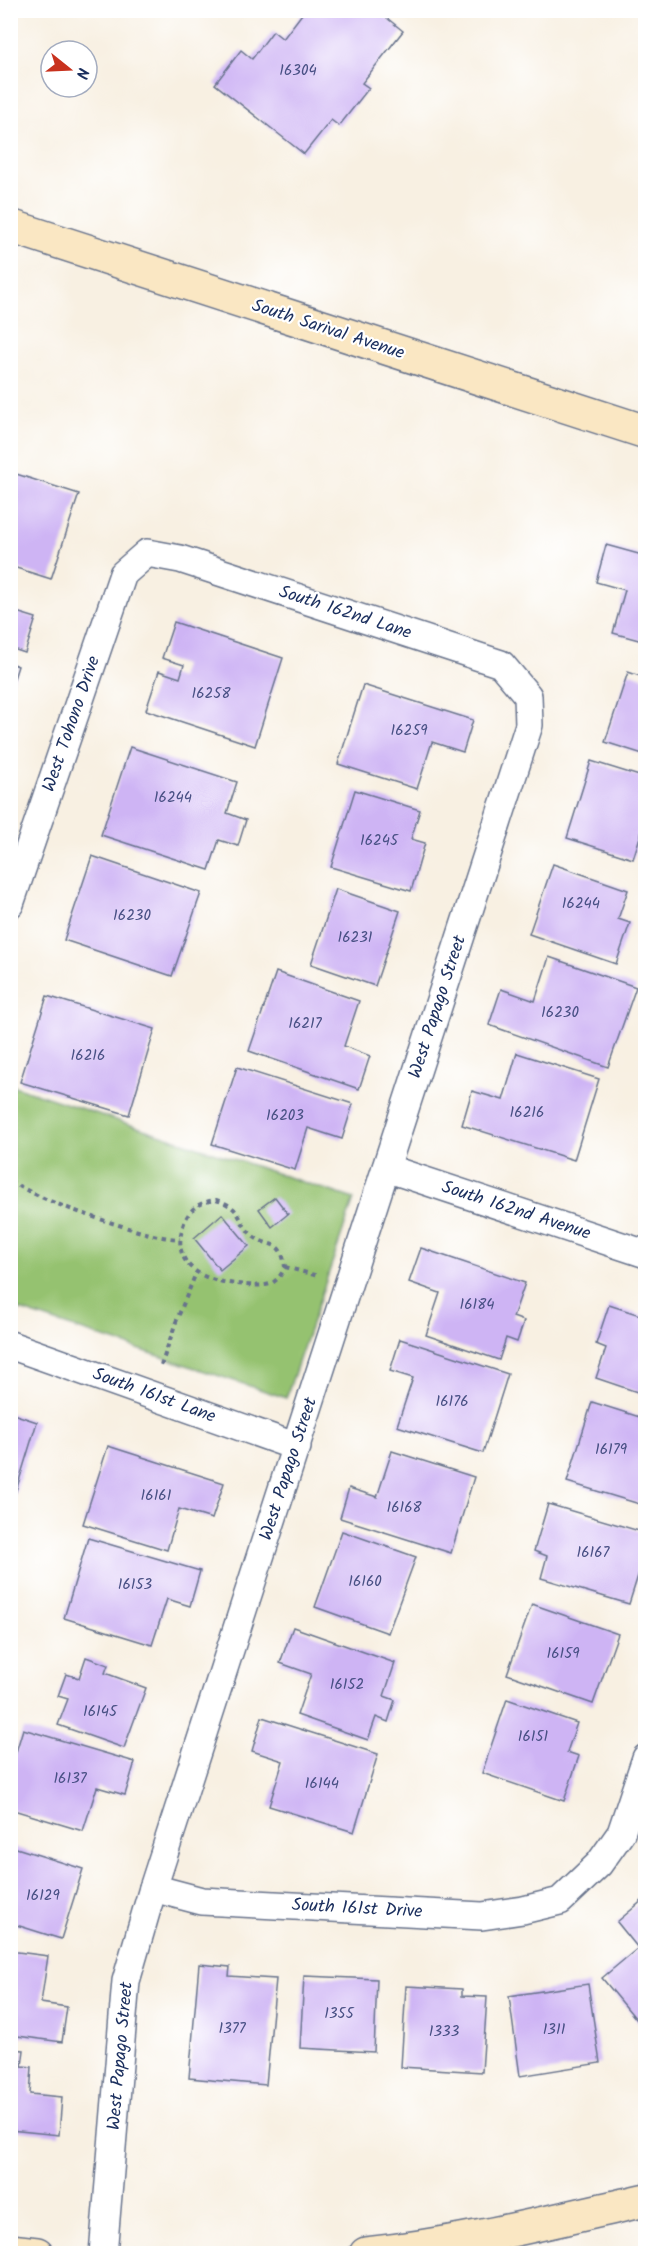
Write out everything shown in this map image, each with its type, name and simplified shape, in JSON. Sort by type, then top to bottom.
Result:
[{"type":"main road","name":"South Sarival Avenue","points":[[10,226],[645,432]]},
{"type":"main road","points":[[366,2253],[460,2242],[644,2206]]},
{"type":"main road","points":[[10,2251],[37,2253]]},
{"type":"street","name":"South 162nd Lane","points":[[147,553],[180,560],[501,664],[528,696]]},
{"type":"street","name":"West Tohono Drive","points":[[10,904],[123,574],[147,553]]},
{"type":"street","name":"West Papago Street","points":[[104,2253],[126,1981],[153,1888],[529,724],[528,696]]},
{"type":"street","name":"South 162nd Avenue","points":[[386,1168],[645,1254]]},
{"type":"street","name":"South 161st Lane","points":[[10,1345],[297,1447]]},
{"type":"street","name":"South 161st Drive","points":[[153,1888],[202,1901],[482,1916],[523,1910],[560,1900],[599,1864],[621,1833],[645,1758]]},
{"type":"path","points":[[10,1181],[48,1201],[84,1214],[140,1231],[180,1239]]},
{"type":"path","points":[[216,1200],[227,1203],[235,1209],[253,1236],[276,1246],[281,1252],[285,1267],[279,1278],[272,1283],[261,1285],[223,1283],[207,1279],[196,1273],[187,1263],[181,1250],[180,1239],[187,1216],[195,1207],[216,1200]]},
{"type":"path","points":[[150,1395],[196,1273]]},
{"type":"green space","points":[[11,1085],[354,1199],[286,1398],[11,1307]]},
{"type":"building","points":[[305,10],[377,10],[403,31],[362,83],[369,88],[339,126],[331,120],[304,154],[215,84],[241,50],[252,59],[273,31],[283,39]]},
{"type":"building","points":[[10,472],[79,494],[51,579],[10,566]]},
{"type":"building","points":[[606,545],[646,556],[646,642],[613,633],[625,590],[596,582]]},
{"type":"building","points":[[10,610],[36,618],[25,653],[10,648]]},
{"type":"building","points":[[174,622],[283,658],[255,746],[146,710],[159,671],[180,678],[184,665],[162,658]]},
{"type":"building","points":[[10,663],[18,666],[11,688],[10,688]]},
{"type":"building","points":[[628,672],[646,678],[646,755],[605,742]]},
{"type":"building","points":[[363,685],[473,720],[463,752],[432,742],[417,789],[338,764]]},
{"type":"building","points":[[130,747],[237,782],[227,813],[246,820],[238,846],[219,840],[209,870],[101,835]]},
{"type":"building","points":[[591,761],[646,778],[646,818],[633,859],[567,838]]},
{"type":"building","points":[[355,790],[420,810],[411,839],[425,843],[411,891],[331,867]]},
{"type":"building","points":[[92,856],[201,893],[172,976],[64,940]]},
{"type":"building","points":[[553,864],[628,890],[618,919],[630,923],[616,964],[529,934]]},
{"type":"building","points":[[336,889],[400,911],[375,986],[311,964]]},
{"type":"building","points":[[549,957],[636,987],[608,1067],[489,1025],[501,989],[535,1001]]},
{"type":"building","points":[[276,972],[359,1001],[344,1046],[370,1056],[359,1089],[249,1051]]},
{"type":"building","points":[[47,996],[155,1029],[129,1115],[20,1082]]},
{"type":"building","points":[[517,1053],[599,1079],[574,1160],[462,1125],[472,1091],[503,1100]]},
{"type":"building","points":[[237,1067],[353,1104],[342,1139],[308,1128],[295,1170],[212,1144]]},
{"type":"building","points":[[275,1197],[288,1214],[272,1227],[259,1209]]},
{"type":"building","points":[[222,1214],[249,1246],[220,1270],[194,1238]]},
{"type":"building","points":[[421,1248],[525,1283],[513,1317],[524,1321],[517,1342],[506,1338],[499,1360],[426,1335],[440,1293],[409,1282]]},
{"type":"building","points":[[609,1305],[646,1317],[646,1395],[596,1378],[606,1348],[596,1344]]},
{"type":"building","points":[[400,1339],[508,1374],[483,1453],[397,1426],[413,1378],[390,1371]]},
{"type":"building","points":[[592,1402],[646,1419],[646,1506],[567,1482]]},
{"type":"building","points":[[10,1413],[37,1422],[11,1507],[10,1507]]},
{"type":"building","points":[[108,1446],[224,1483],[212,1519],[179,1509],[167,1550],[83,1524]]},
{"type":"building","points":[[392,1451],[474,1477],[451,1553],[340,1518],[349,1488],[377,1497]]},
{"type":"building","points":[[548,1504],[646,1533],[646,1561],[643,1560],[629,1604],[541,1578],[547,1556],[534,1551]]},
{"type":"building","points":[[342,1531],[416,1557],[388,1633],[315,1607]]},
{"type":"building","points":[[88,1538],[200,1571],[190,1606],[167,1599],[152,1645],[64,1618]]},
{"type":"building","points":[[532,1604],[618,1634],[593,1704],[507,1674]]},
{"type":"building","points":[[293,1627],[395,1663],[384,1696],[395,1700],[388,1722],[376,1717],[368,1740],[297,1715],[311,1674],[280,1663]]},
{"type":"building","points":[[86,1657],[108,1665],[105,1673],[146,1688],[124,1748],[58,1725],[68,1699],[58,1696],[66,1674],[79,1678]]},
{"type":"building","points":[[507,1699],[577,1723],[567,1752],[579,1756],[564,1801],[482,1773]]},
{"type":"building","points":[[262,1717],[378,1754],[354,1832],[269,1806],[283,1761],[252,1751]]},
{"type":"building","points":[[23,1729],[135,1762],[125,1795],[97,1787],[83,1831],[10,1809],[10,1772]]},
{"type":"building","points":[[10,1846],[83,1869],[61,1939],[10,1923]]},
{"type":"building","points":[[643,1900],[646,1902],[646,2031],[602,1978],[638,1948],[617,1922]]},
{"type":"building","points":[[10,1951],[48,1956],[41,2003],[67,2007],[62,2042],[10,2035]]},
{"type":"building","points":[[199,1964],[230,1967],[229,1976],[276,1979],[266,2085],[189,2078]]},
{"type":"building","points":[[304,1976],[377,1979],[374,2052],[300,2048]]},
{"type":"building","points":[[588,1984],[600,2063],[520,2076],[509,1996]]},
{"type":"building","points":[[406,1986],[462,1989],[462,1996],[487,1997],[482,2072],[401,2067]]},
{"type":"building","points":[[10,2049],[24,2050],[22,2066],[32,2067],[30,2094],[62,2097],[59,2135],[10,2130]]}]
